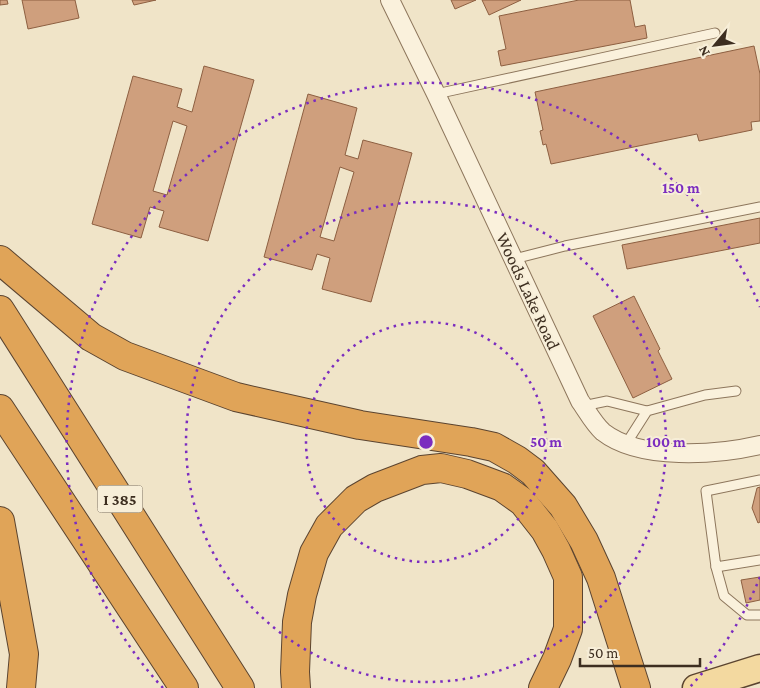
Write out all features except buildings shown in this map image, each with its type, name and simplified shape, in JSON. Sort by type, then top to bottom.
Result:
[{"type":"highway","points":[[0,260],[91,337],[125,356],[236,397],[360,425],[494,447],[517,460],[533,472],[563,506],[584,541],[601,578],[636,688]]},
{"type":"highway","name":"I 385","points":[[0,310],[240,688]]},
{"type":"highway","name":"I 385","points":[[0,409],[184,688]]},
{"type":"highway","points":[[296,688],[297,622],[302,594],[314,553],[329,526],[356,499],[375,488],[422,470],[441,468],[467,474],[502,486],[523,502],[545,530],[556,550],[568,577],[568,628],[543,688]]},
{"type":"highway","points":[[0,521],[24,654],[21,688]]},
{"type":"main road","points":[[696,688],[760,668]]},
{"type":"street","name":"Woods Lake Road","points":[[390,0],[583,406],[602,430],[612,438],[626,444],[656,451],[716,452],[760,445]]},
{"type":"lane","points":[[436,94],[715,33]]},
{"type":"lane","points":[[514,259],[565,246],[760,207]]},
{"type":"lane","points":[[583,406],[607,401],[647,411],[705,395],[736,391]]},
{"type":"lane","points":[[626,444],[647,411]]},
{"type":"lane","points":[[760,480],[706,491],[716,568],[724,596],[747,615],[760,615]]},
{"type":"lane","points":[[716,568],[760,560]]}]
